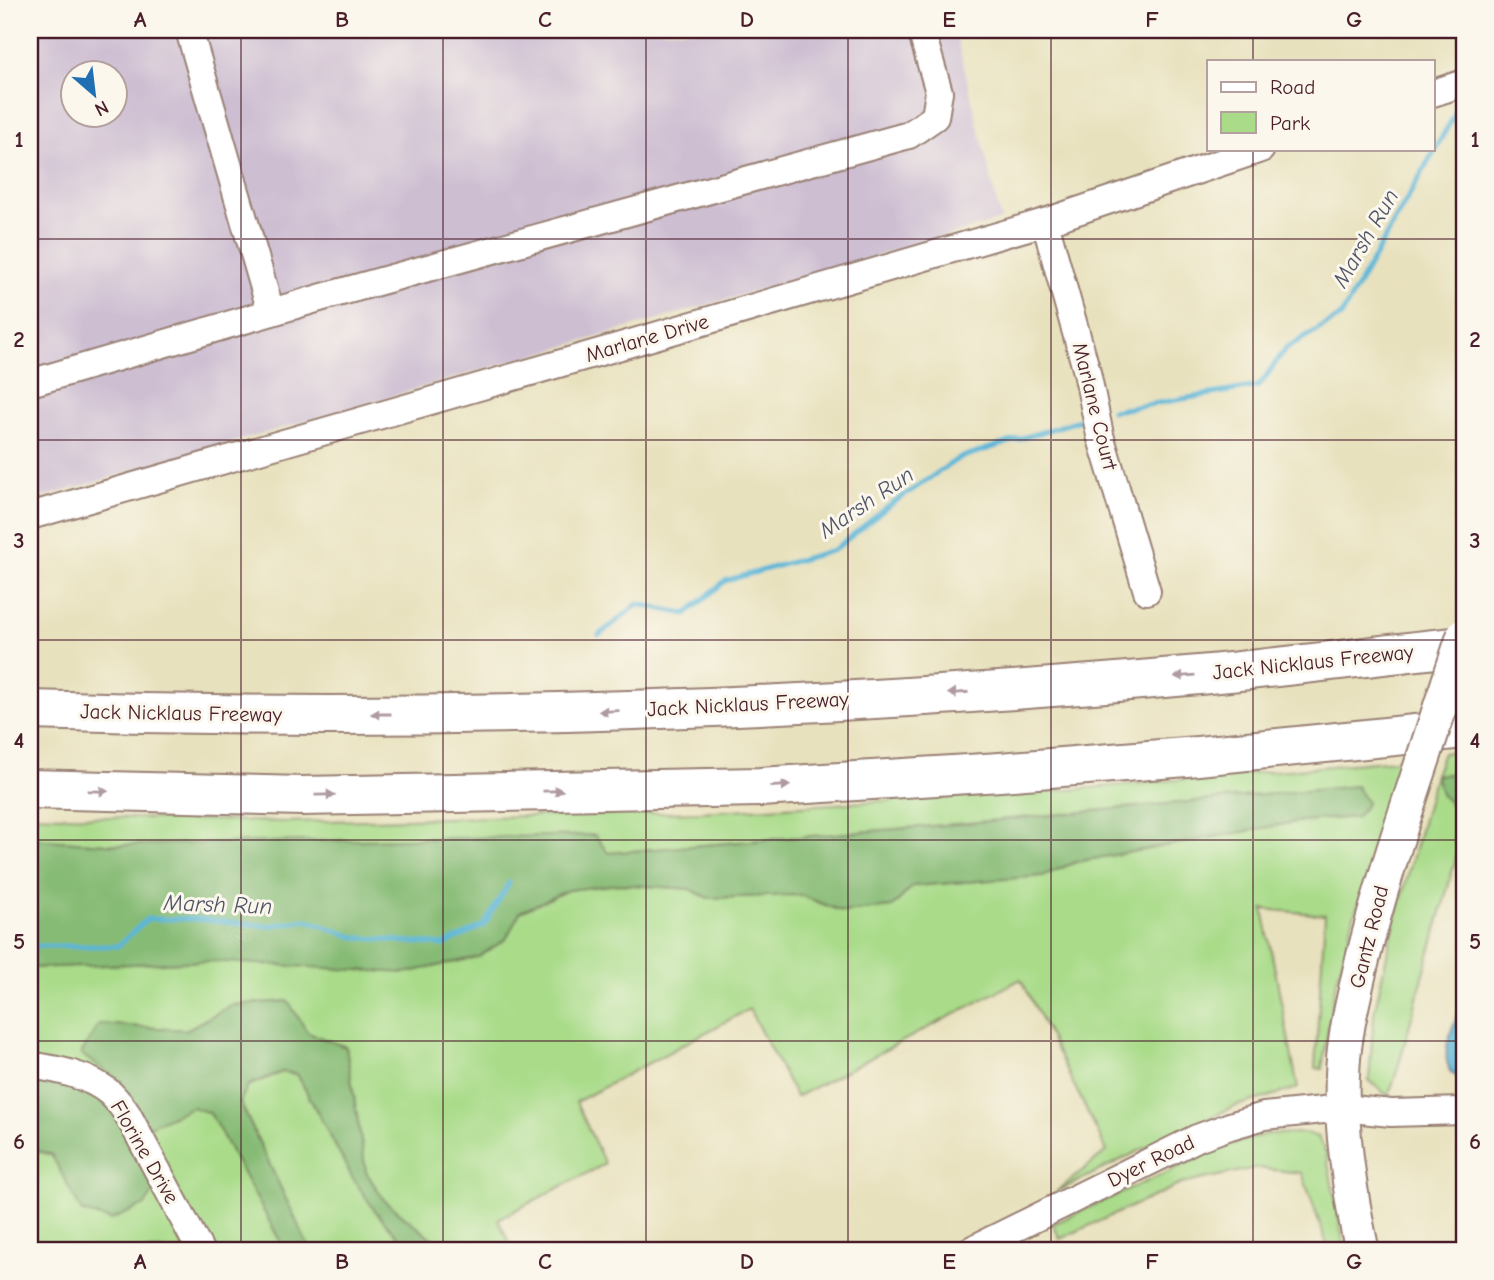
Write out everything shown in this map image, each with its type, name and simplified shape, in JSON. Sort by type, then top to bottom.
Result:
[{"type":"highway","name":"Jack Nicklaus Freeway","points":[[30,710],[518,714],[758,706],[1000,691],[1201,674],[1464,646]]},
{"type":"highway","points":[[30,789],[302,796],[760,787],[1198,756],[1464,729]]},
{"type":"main road","name":"Gantz Road","points":[[1362,1250],[1346,1150],[1343,1067],[1346,1036],[1385,873],[1464,635]]},
{"type":"street","points":[[189,30],[271,312]]},
{"type":"street","points":[[30,383],[271,312],[909,135],[935,117],[939,92],[921,30]]},
{"type":"street","points":[[1434,93],[1464,83]]},
{"type":"street","name":"Marlane Drive","points":[[30,516],[1045,222],[1258,150]]},
{"type":"street","name":"Marlane Court","points":[[1045,222],[1087,372],[1100,435],[1147,591]]},
{"type":"street","name":"Florine Drive","points":[[30,1065],[70,1074],[108,1091],[128,1115],[200,1250]]},
{"type":"street","name":"Dyer Road","points":[[971,1250],[1197,1138],[1265,1116],[1343,1108],[1391,1113],[1464,1111]]},
{"type":"shaded area","points":[[30,30],[955,30],[1001,220],[30,501]]},
{"type":"green space","points":[[1464,750],[1464,773],[1435,775],[1443,753]]},
{"type":"green space","points":[[1408,759],[1354,916],[1334,991],[1322,1069],[1315,1068],[1325,915],[1263,909],[1298,1088],[1236,1106],[1056,1192],[1107,1151],[1021,979],[796,1097],[749,1009],[576,1102],[605,1164],[498,1219],[513,1250],[446,1250],[384,1200],[366,1172],[346,1047],[307,1033],[288,1001],[232,1005],[186,1030],[99,1024],[81,1054],[119,1081],[148,1127],[193,1106],[210,1113],[285,1250],[207,1250],[142,1128],[30,1058],[30,968],[209,961],[505,939],[520,912],[568,890],[619,884],[690,889],[708,898],[800,895],[843,912],[892,907],[913,886],[1042,876],[1076,862],[1302,821],[1357,817],[1356,786],[968,823],[607,853],[122,845],[30,839],[30,815],[285,822],[700,812],[1068,790]]},
{"type":"green space","points":[[1464,773],[1464,816],[1442,796],[1435,775]]},
{"type":"green space","points":[[1435,775],[1442,796],[1464,816],[1464,829],[1388,1096],[1369,1080],[1374,1014],[1390,941]]},
{"type":"green space","points":[[1356,786],[1367,803],[1357,817],[1302,821],[1076,862],[1042,876],[913,886],[892,907],[843,912],[800,895],[708,898],[690,889],[619,884],[568,890],[520,912],[506,939],[478,957],[405,973],[209,961],[30,968],[30,839],[122,845],[595,835],[608,853],[968,823]]},
{"type":"green space","points":[[288,1001],[308,1033],[346,1047],[366,1172],[384,1200],[446,1250],[410,1250],[376,1212],[352,1177],[297,1074],[282,1072],[248,1085],[240,1102],[310,1250],[285,1250],[210,1113],[192,1107],[148,1127],[119,1081],[81,1054],[99,1024],[186,1030],[232,1005]]},
{"type":"green space","points":[[282,1072],[297,1074],[352,1177],[410,1250],[310,1250],[240,1102],[248,1086]]},
{"type":"green space","points":[[30,1080],[83,1088],[116,1113],[158,1186],[145,1205],[111,1220],[82,1212],[51,1154],[30,1149]]},
{"type":"green space","points":[[1305,1133],[1318,1137],[1326,1153],[1345,1250],[1329,1250],[1302,1173],[1255,1168],[1181,1184],[1060,1239],[1053,1224],[1220,1148],[1266,1134]]},
{"type":"green space","points":[[30,1149],[158,1186],[191,1250],[30,1250]]},
{"type":"water","points":[[1464,1002],[1464,1080],[1448,1066],[1446,1056],[1455,1021]]},
{"type":"waterway","name":"Marsh Run","points":[[1112,411],[1259,386],[1286,348],[1341,316],[1464,98]]},
{"type":"waterway","name":"Marsh Run","points":[[599,635],[638,604],[686,614],[725,581],[834,550],[886,508],[959,458],[1083,419]]},
{"type":"waterway","name":"Marsh Run","points":[[30,946],[118,946],[147,919],[197,919],[267,926],[307,920],[354,937],[444,945],[484,925],[509,883]]}]
